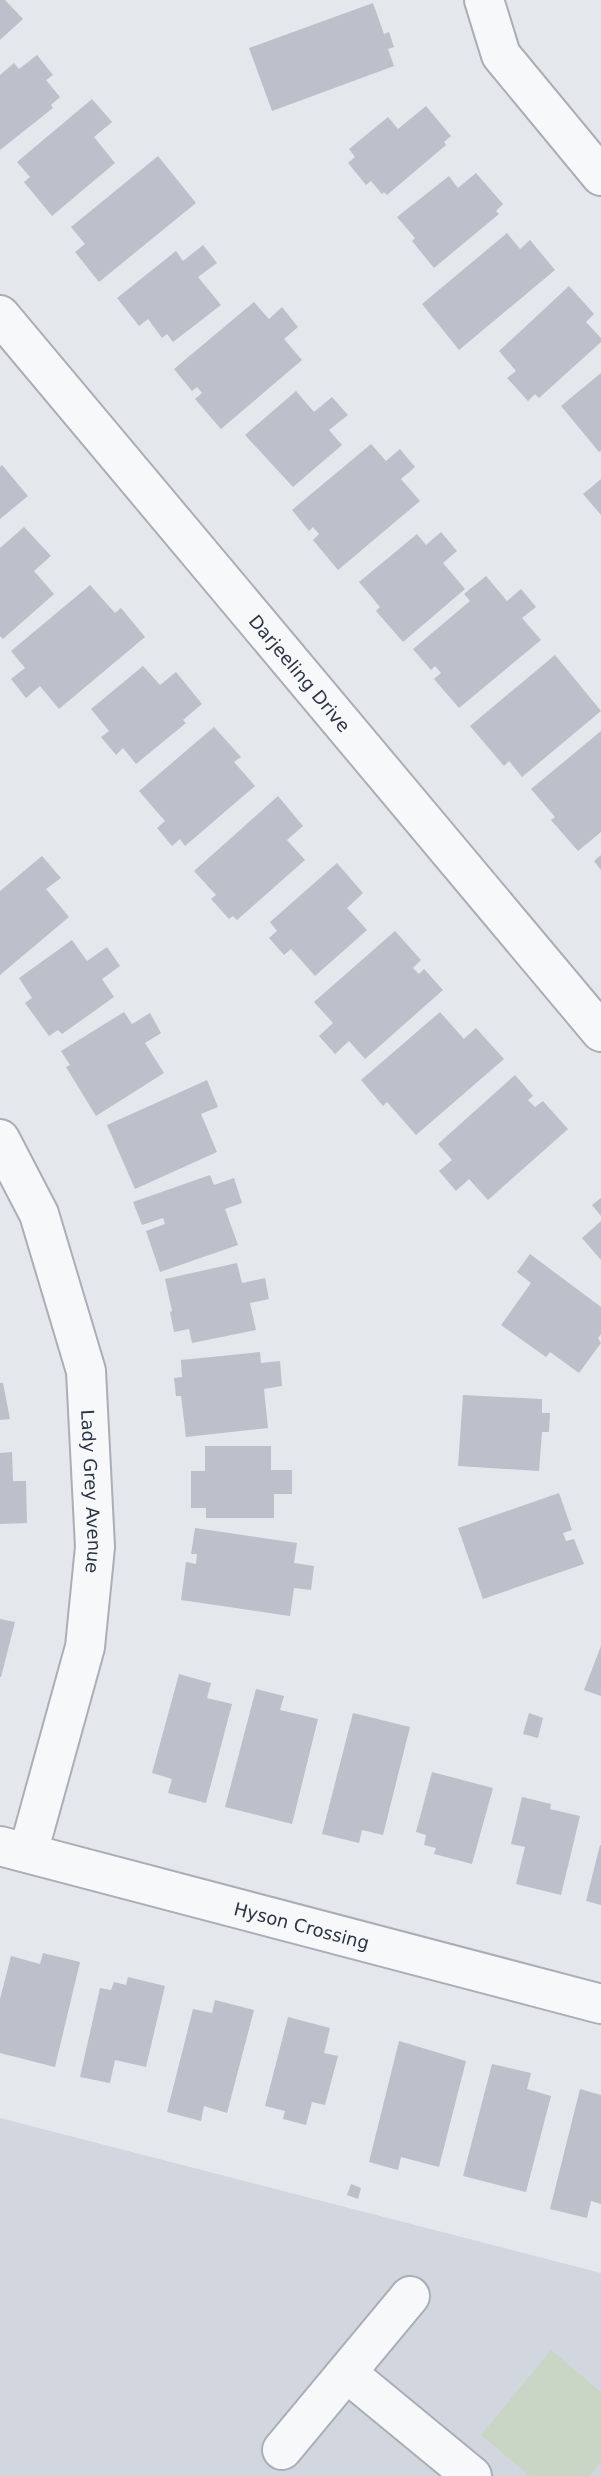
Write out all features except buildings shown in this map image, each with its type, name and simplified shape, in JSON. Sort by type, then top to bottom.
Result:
[{"type":"street","points":[[484,0],[501,55],[601,176]]},
{"type":"street","name":"Darjeeling Drive","points":[[0,315],[601,1032]]},
{"type":"street","name":"Lady Grey Avenue","points":[[0,1139],[39,1214],[86,1371],[95,1547],[85,1647],[14,1850]]},
{"type":"street","name":"Hyson Crossing","points":[[14,1850],[601,2004]]},
{"type":"street","points":[[282,2451],[410,2296]]},
{"type":"street","points":[[346,2373],[472,2476]]},
{"type":"shaded area","points":[[0,2118],[601,2273],[601,2476],[0,2476]]},
{"type":"green space","points":[[551,2350],[601,2392],[601,2461],[589,2476],[530,2476],[481,2435]]}]
